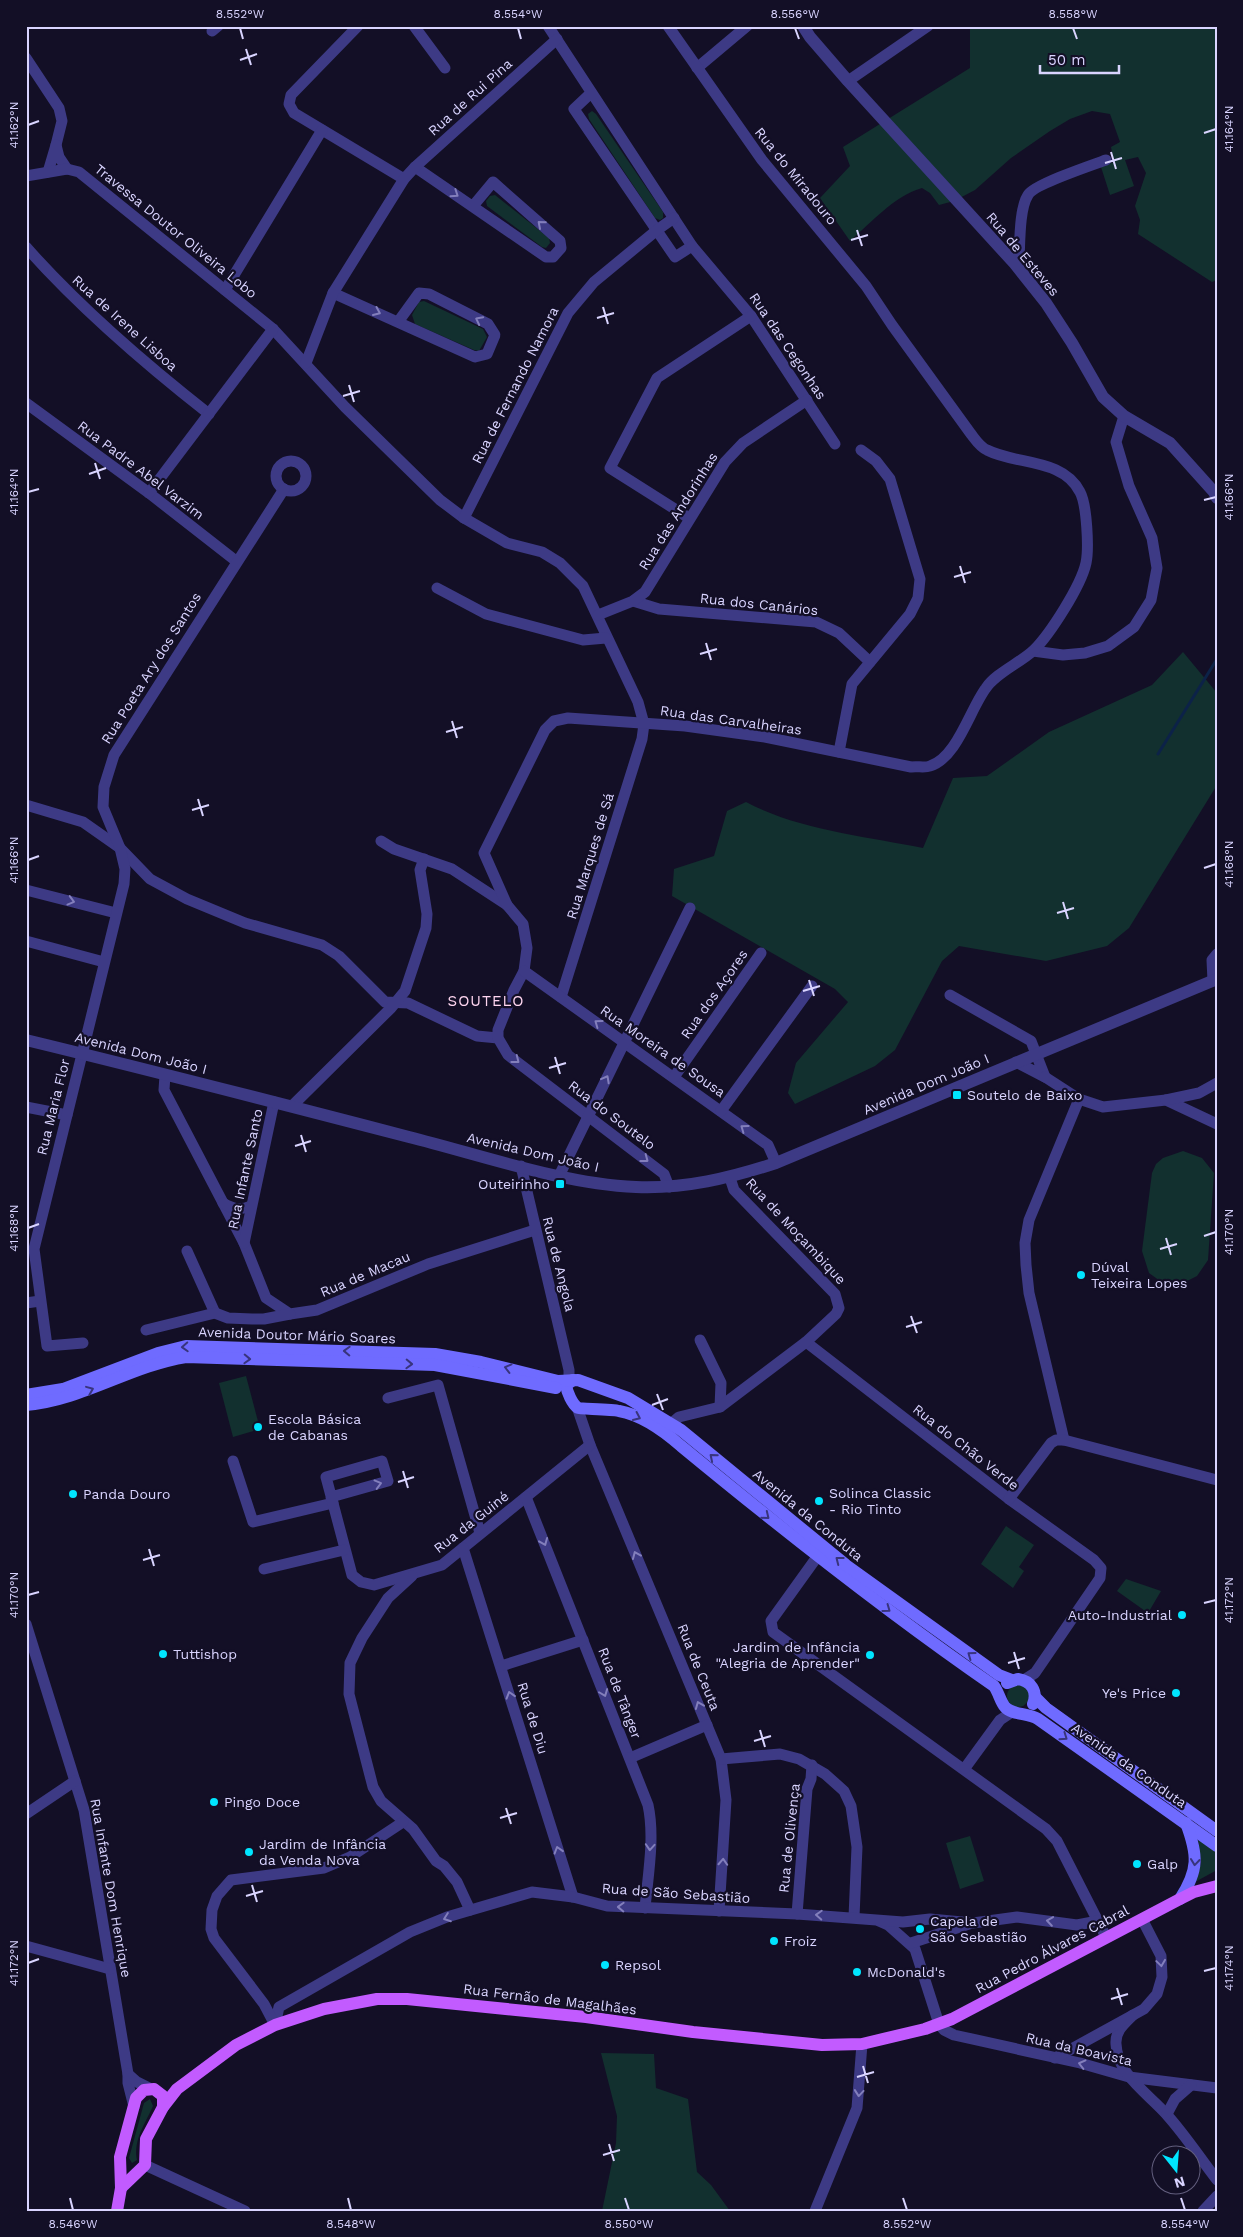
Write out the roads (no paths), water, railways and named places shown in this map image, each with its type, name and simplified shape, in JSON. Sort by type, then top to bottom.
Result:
[{"type":"main road","name":"Avenida Doutor Mário Soares","points":[[26,1395],[63,1389],[158,1352],[186,1346],[435,1354],[570,1381]]},
{"type":"main road","name":"Avenida Doutor Mário Soares","points":[[26,1405],[62,1400],[155,1365],[186,1357],[435,1365],[554,1387],[570,1381]]},
{"type":"main road","name":"Rua de Angola","points":[[570,1381],[592,1397],[593,1402],[583,1411],[570,1381]]},
{"type":"main road","name":"Avenida da Conduta","points":[[570,1381],[628,1398],[672,1423],[846,1565],[997,1674],[1028,1684],[1040,1704],[1217,1830]]},
{"type":"main road","name":"Avenida da Conduta","points":[[583,1411],[604,1408],[631,1414],[660,1430],[817,1557],[994,1686],[1010,1707],[1041,1720],[1217,1846]]},
{"type":"main road","points":[[1028,1684],[1031,1707],[1010,1707],[1003,1687],[1028,1684]]},
{"type":"main road","points":[[1180,1899],[1191,1878],[1196,1860],[1193,1842],[1186,1823]]},
{"type":"main road","name":"Rua Pedro Álvares Cabral","points":[[1180,1899],[1217,1877]]},
{"type":"main road","name":"Rua Pedro Álvares Cabral","points":[[939,2024],[1194,1892],[1217,1886]]},
{"type":"main road","name":"Rua Fernão de Magalhães","points":[[141,2169],[146,2139],[163,2107],[177,2089],[236,2045],[275,2025],[324,2009],[377,1999],[407,1999],[586,2017],[693,2032],[822,2045],[862,2044],[939,2024]]},
{"type":"main road","name":"Rua Fernão de Magalhães","points":[[154,2090],[177,2089]]},
{"type":"main road","points":[[117,2211],[121,2188],[120,2157],[139,2093],[154,2090],[164,2102],[163,2107]]},
{"type":"main road","points":[[120,2162],[126,2171],[141,2169]]},
{"type":"main road","points":[[121,2188],[141,2169]]},
{"type":"street","points":[[358,26],[291,95],[289,104],[294,113],[404,179]]},
{"type":"street","points":[[414,26],[445,68]]},
{"type":"street","name":"Rua das Cegonhas","points":[[548,26],[692,246],[751,316],[835,444]]},
{"type":"street","name":"Rua do Miradouro","points":[[668,26],[762,160],[866,286],[937,388],[971,434],[985,449]]},
{"type":"street","points":[[696,68],[747,26]]},
{"type":"street","name":"Rua de Esteves","points":[[803,26],[810,37],[848,81],[1015,264],[1046,302],[1072,342],[1103,397],[1124,416],[1170,443],[1214,492],[1217,498]]},
{"type":"street","points":[[848,81],[928,26]]},
{"type":"street","name":"Rua de Rui Pina","points":[[306,363],[333,293],[404,179],[414,167],[557,39]]},
{"type":"street","points":[[26,58],[59,108],[62,121],[48,172]]},
{"type":"street","points":[[591,93],[574,109],[675,257],[692,246]]},
{"type":"street","points":[[225,290],[322,130]]},
{"type":"street","points":[[26,176],[67,169],[59,157],[56,145]]},
{"type":"street","points":[[1015,264],[1019,260],[1024,203],[1028,193],[1038,187],[1106,160]]},
{"type":"street","points":[[414,167],[546,257],[552,257],[560,248],[560,241],[493,182],[473,206]]},
{"type":"street","name":"Travessa Doutor Oliveira Lobo","points":[[67,169],[79,172],[273,329]]},
{"type":"street","name":"Rua de Fernando Namora","points":[[464,518],[548,349],[568,313],[594,282],[674,218]]},
{"type":"street","name":"Rua de Irene Lisboa","points":[[26,247],[66,291],[157,373],[209,414]]},
{"type":"street","points":[[333,293],[475,357],[487,354],[495,335],[488,324],[429,294],[419,293],[398,322]]},
{"type":"street","points":[[689,518],[610,468],[657,378],[751,316]]},
{"type":"street","points":[[149,493],[273,329]]},
{"type":"street","name":"Rua das Carvalheiras","points":[[273,329],[345,406],[440,500],[464,518],[507,543],[542,552],[560,563],[583,586],[638,702],[644,724],[685,726],[765,737],[911,767],[930,766],[950,752],[986,686],[1033,651],[1051,630],[1067,604],[1086,564],[1084,507],[1081,492],[1070,478],[1055,469],[1004,457],[985,449]]},
{"type":"street","name":"Rua das Andorinhas","points":[[598,615],[633,601],[645,592],[725,462],[743,443],[807,400]]},
{"type":"street","name":"Rua Padre Abel Varzim","points":[[26,403],[149,493],[236,561]]},
{"type":"street","points":[[1033,651],[1063,655],[1085,653],[1108,646],[1134,627],[1151,600],[1157,568],[1152,538],[1129,486],[1116,442],[1124,416]]},
{"type":"street","points":[[839,752],[852,684],[910,614],[918,598],[920,579],[890,479],[876,461],[861,450]]},
{"type":"street","name":"Rua Poeta Ary dos Santos","points":[[81,1054],[124,884],[125,869],[120,848],[103,807],[104,787],[109,768],[114,755],[236,561],[284,489]]},
{"type":"street","points":[[437,588],[486,614],[583,640],[606,638]]},
{"type":"street","name":"Rua dos Canários","points":[[633,601],[660,609],[816,622],[839,633],[870,662]]},
{"type":"street","points":[[26,805],[83,822],[120,848],[150,879],[187,898],[246,923],[322,945],[339,956],[385,1002],[408,1003],[477,1036],[498,1038],[498,1030],[524,971],[527,948],[523,924],[507,905],[484,853],[545,730],[554,721],[568,718],[644,724]]},
{"type":"street","name":"Rua Marques de Sá","points":[[561,997],[639,749],[644,724]]},
{"type":"street","points":[[380,840],[394,848],[452,869],[507,905]]},
{"type":"street","points":[[292,1106],[397,1002],[405,991],[426,928],[427,914],[420,870],[424,859]]},
{"type":"street","points":[[26,890],[116,913]]},
{"type":"street","points":[[559,1176],[690,908]]},
{"type":"street","points":[[26,941],[104,962]]},
{"type":"street","name":"Rua dos Açores","points":[[674,1077],[762,953]]},
{"type":"street","points":[[1215,980],[1212,960],[1217,954]]},
{"type":"street","name":"Rua Moreira de Sousa","points":[[524,971],[768,1146],[776,1163]]},
{"type":"street","name":"Avenida Dom João I","points":[[26,1040],[292,1106],[559,1176],[634,1187],[669,1187],[730,1178],[776,1163],[1215,980]]},
{"type":"street","points":[[721,1111],[812,986]]},
{"type":"street","points":[[950,995],[1031,1041],[1045,1077]]},
{"type":"street","name":"Rua do Soutelo","points":[[498,1038],[508,1054],[664,1174],[669,1187]]},
{"type":"street","name":"Rua Maria Flor","points":[[81,1054],[34,1249],[47,1346],[83,1342]]},
{"type":"street","points":[[1016,1062],[1045,1077],[1079,1099],[1103,1107],[1166,1100],[1199,1094],[1217,1083]]},
{"type":"street","points":[[165,1075],[164,1090],[244,1243],[266,1298],[290,1314]]},
{"type":"street","points":[[1064,1440],[1030,1293],[1025,1243],[1029,1220],[1079,1099]]},
{"type":"street","points":[[1166,1100],[1211,1122]]},
{"type":"street","name":"Rua Infante Santo","points":[[244,1243],[274,1102]]},
{"type":"street","points":[[26,1107],[66,1115]]},
{"type":"street","name":"Rua de Angola","points":[[521,1166],[570,1381]]},
{"type":"street","name":"Rua de Moçambique","points":[[672,1423],[679,1417],[720,1407],[806,1342],[836,1314],[839,1308],[835,1294],[734,1190],[730,1178]]},
{"type":"street","points":[[222,1202],[235,1209],[243,1210],[251,1206]]},
{"type":"street","name":"Rua de Macau","points":[[215,1313],[228,1318],[264,1319],[318,1310],[428,1264],[535,1230]]},
{"type":"street","points":[[146,1330],[215,1313],[187,1251]]},
{"type":"street","points":[[252,1319],[263,1310],[266,1298]]},
{"type":"street","points":[[26,1303],[40,1301]]},
{"type":"street","points":[[700,1340],[721,1383],[720,1407]]},
{"type":"street","name":"Rua do Chão Verde","points":[[806,1342],[1009,1499],[1094,1560],[1101,1568],[1100,1578],[1028,1684]]},
{"type":"street","points":[[388,1398],[438,1385],[480,1533]]},
{"type":"street","name":"Rua de Angola","points":[[583,1411],[590,1445]]},
{"type":"street","points":[[1009,1499],[1051,1443],[1064,1440],[1217,1480]]},
{"type":"street","name":"Rua da Guiné","points":[[332,1500],[388,1481],[382,1461],[326,1477],[344,1550],[352,1575],[361,1582],[374,1585],[442,1565],[590,1445]]},
{"type":"street","name":"Rua de Ceuta","points":[[590,1445],[721,1759],[726,1800],[719,1911]]},
{"type":"street","points":[[232,1461],[253,1522],[332,1500]]},
{"type":"street","name":"Rua de Tânger","points":[[526,1497],[648,1805],[651,1816],[645,1908]]},
{"type":"street","name":"Rua de Diu","points":[[463,1548],[573,1897]]},
{"type":"street","points":[[264,1569],[344,1550]]},
{"type":"street","points":[[817,1557],[772,1621],[773,1632],[965,1768],[1052,1835],[1106,1937]]},
{"type":"street","points":[[413,1574],[379,1608],[350,1663],[349,1694],[373,1787],[382,1801],[403,1822],[413,1829],[436,1860],[456,1882],[470,1910]]},
{"type":"street","name":"Rua Infante Dom Henrique","points":[[26,1624],[84,1810],[128,2083],[134,2107]]},
{"type":"street","points":[[501,1666],[583,1640]]},
{"type":"street","points":[[965,1768],[1010,1707]]},
{"type":"street","points":[[630,1758],[707,1725]]},
{"type":"street","points":[[721,1759],[780,1754],[812,1765],[837,1783],[844,1791],[851,1806],[857,1848],[854,1917]]},
{"type":"street","name":"Rua de Olivença","points":[[797,1914],[806,1789],[811,1779],[812,1765]]},
{"type":"street","points":[[26,1814],[75,1781]]},
{"type":"street","points":[[275,2025],[264,2004],[214,1938],[210,1921],[217,1896],[231,1880],[324,1868],[350,1857],[403,1822]]},
{"type":"street","name":"Rua de São Sebastião","points":[[275,2025],[279,2007],[410,1932],[470,1910],[532,1892],[573,1897],[607,1906],[854,1917],[903,1922],[944,1919],[973,1923]]},
{"type":"street","name":"Rua de São Sebastião","points":[[876,1919],[888,1925],[911,1943],[973,1923],[1017,1917],[1078,1925],[1098,1921]]},
{"type":"street","points":[[1055,2058],[1132,2015],[1152,2001],[1157,1994],[1162,1976],[1161,1956],[1142,1918]]},
{"type":"street","points":[[911,1943],[918,1955],[939,2024]]},
{"type":"street","points":[[26,1946],[110,1969]]},
{"type":"street","points":[[1132,2015],[1118,2031],[1116,2045],[1129,2077],[1167,2114],[1217,2180]]},
{"type":"street","name":"Rua da Boavista","points":[[939,2024],[944,2030],[954,2035],[1129,2077],[1217,2088]]},
{"type":"street","points":[[815,2211],[857,2108],[862,2044]]},
{"type":"street","points":[[128,2074],[137,2082],[154,2090]]},
{"type":"street","points":[[1167,2114],[1175,2099],[1191,2085]]},
{"type":"street","points":[[141,2169],[245,2211]]},
{"type":"street","points":[[1203,2211],[1217,2196]]},
{"type":"waterway","points":[[1158,754],[1217,659]]},
{"type":"place","name":"Soutelo de Baixo","points":[[957,1095]]},
{"type":"place","name":"Outeirinho","points":[[560,1184]]},
{"type":"place","name":"Dúval Teixeira Lopes","points":[[1081,1275]]},
{"type":"place","name":"Escola Básica de Cabanas","points":[[258,1427]]},
{"type":"place","name":"Panda Douro","points":[[73,1494]]},
{"type":"place","name":"Solinca Classic - Rio Tinto","points":[[819,1501]]},
{"type":"place","name":"Auto-Industrial","points":[[1182,1615]]},
{"type":"place","name":"Tuttishop","points":[[163,1654]]},
{"type":"place","name":"Jardim de Infância \"Alegria de Aprender\"","points":[[870,1655]]},
{"type":"place","name":"Ye's Price","points":[[1176,1693]]},
{"type":"place","name":"Pingo Doce","points":[[214,1802]]},
{"type":"place","name":"Jardim de Infância da Venda Nova","points":[[249,1852]]},
{"type":"place","name":"Galp","points":[[1137,1864]]},
{"type":"place","name":"Capela de São Sebastião","points":[[920,1929]]},
{"type":"place","name":"Froiz","points":[[774,1941]]},
{"type":"place","name":"Repsol","points":[[605,1965]]},
{"type":"place","name":"McDonald's","points":[[857,1972]]},
{"type":"district","name":"SOUTELO","points":[[486,1001]]}]
